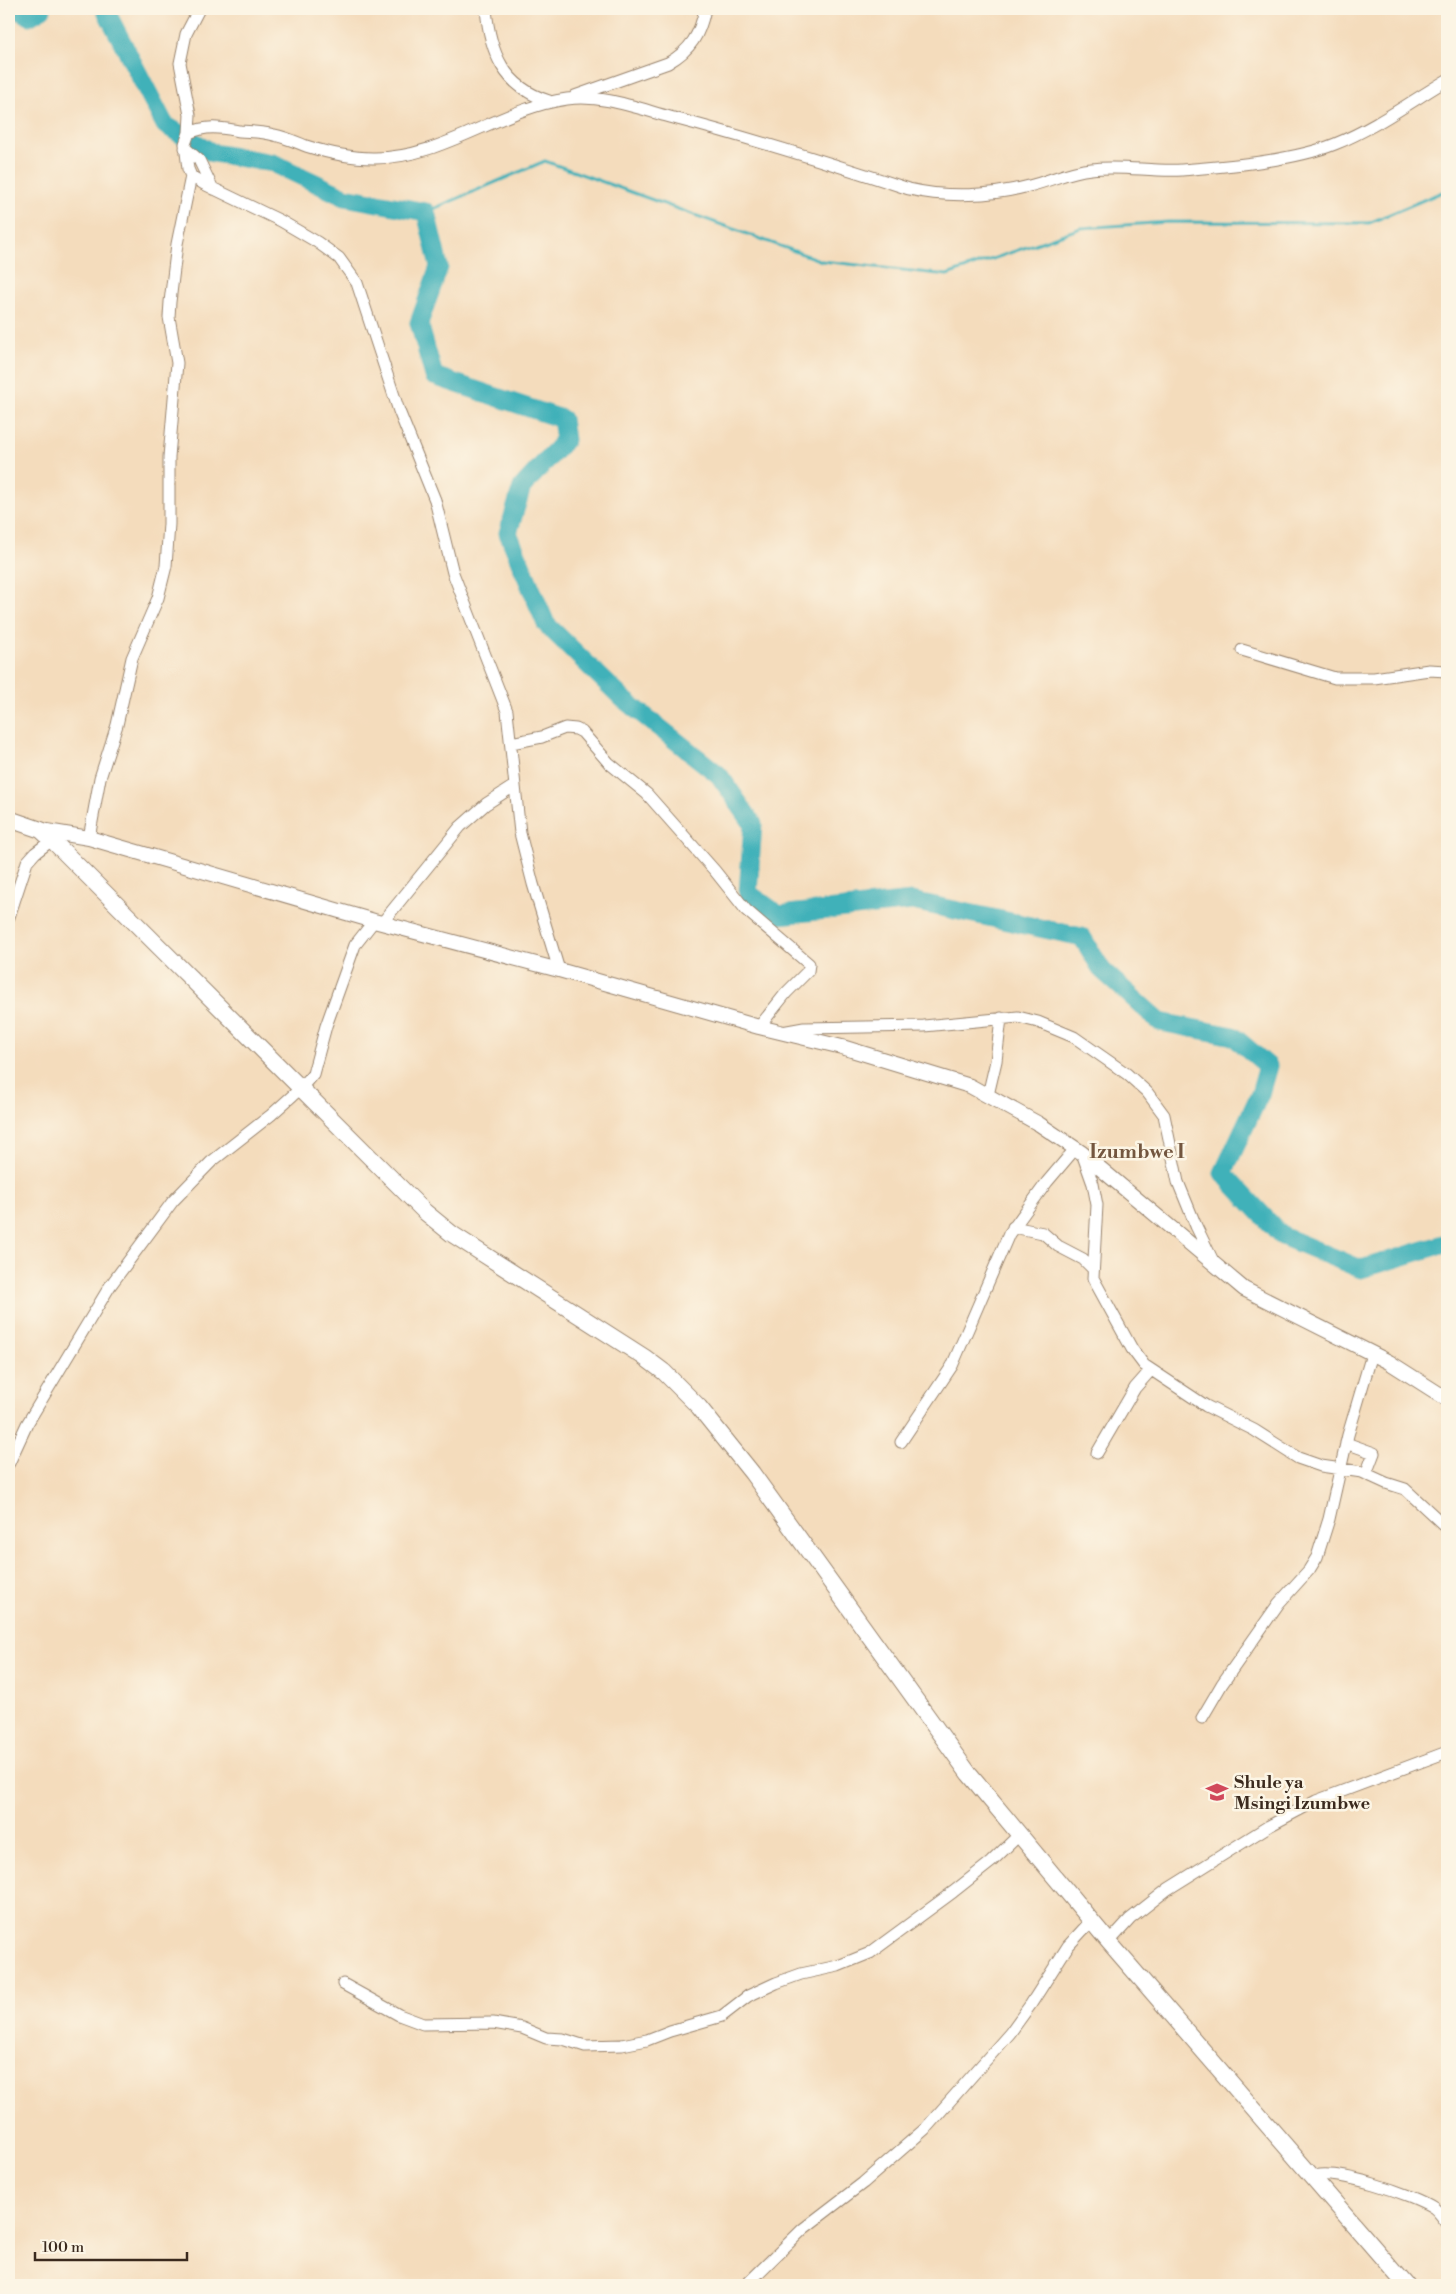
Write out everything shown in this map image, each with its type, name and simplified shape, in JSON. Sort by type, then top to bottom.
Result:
[{"type":"main road","points":[[9,819],[47,835],[411,1199],[452,1234],[644,1357],[681,1388],[715,1426],[752,1473],[948,1748],[1091,1921],[1406,2285]]},
{"type":"street","points":[[89,838],[100,778],[117,725],[132,658],[156,604],[166,566],[169,524],[169,458],[177,363],[169,317],[174,261],[191,176],[188,169],[186,142],[190,115],[181,73],[181,58],[186,34],[199,9]]},
{"type":"street","points":[[486,9],[488,27],[502,66],[526,93],[551,101]]},
{"type":"street","points":[[186,142],[202,128],[214,126],[274,135],[325,152],[346,156],[382,157],[408,154],[439,144],[532,106],[569,98],[668,63],[682,55],[691,46],[698,34],[706,9]]},
{"type":"street","points":[[569,98],[602,100],[736,134],[915,190],[968,194],[1028,186],[1090,169],[1129,168],[1164,170],[1200,168],[1267,160],[1318,150],[1367,129],[1447,80]]},
{"type":"street","points":[[186,142],[199,160],[213,189]]},
{"type":"street","points":[[191,176],[213,189],[281,221],[317,242],[339,258],[357,283],[399,411],[435,500],[453,573],[507,711],[520,832],[533,884],[559,970]]},
{"type":"street","points":[[1242,650],[1335,678],[1398,677],[1428,670],[1447,671]]},
{"type":"street","points":[[511,742],[542,737],[565,728],[582,732],[609,763],[647,794],[715,871],[746,910],[809,964],[808,971],[786,993],[759,1027]]},
{"type":"street","points":[[9,1463],[28,1424],[110,1286],[173,1201],[211,1162],[301,1088],[315,1070],[326,1026],[355,945],[378,922],[460,827],[486,804],[514,786]]},
{"type":"street","points":[[9,917],[27,862],[47,835],[89,838],[378,922],[940,1075],[988,1095],[1040,1124],[1078,1151],[1217,1269],[1256,1296],[1372,1354],[1447,1399]]},
{"type":"street","points":[[782,1032],[804,1028],[924,1026],[1001,1018],[1029,1019],[1074,1037],[1116,1065],[1147,1092],[1164,1115],[1178,1182],[1196,1226],[1217,1269]]},
{"type":"street","points":[[988,1095],[996,1061],[1001,1018]]},
{"type":"street","points":[[901,1442],[949,1372],[1013,1227],[1047,1182],[1078,1151]]},
{"type":"street","points":[[1078,1151],[1093,1184],[1097,1205],[1097,1228],[1092,1268],[1097,1287],[1136,1356],[1150,1371],[1206,1406],[1254,1430],[1298,1458],[1321,1466],[1366,1474],[1408,1491],[1426,1511],[1447,1528]]},
{"type":"street","points":[[1013,1227],[1043,1234],[1058,1246],[1083,1259],[1092,1268]]},
{"type":"street","points":[[1202,1718],[1222,1684],[1279,1603],[1309,1570],[1317,1557],[1329,1519],[1346,1443],[1372,1354]]},
{"type":"street","points":[[1097,1453],[1135,1388],[1150,1371]]},
{"type":"street","points":[[1346,1443],[1374,1453],[1366,1474]]},
{"type":"street","points":[[1110,1942],[1130,1919],[1168,1888],[1269,1826],[1316,1801],[1447,1752]]},
{"type":"street","points":[[343,1984],[399,2015],[423,2024],[494,2023],[522,2028],[546,2038],[563,2039],[585,2046],[615,2045],[648,2040],[670,2031],[722,2016],[748,1996],[776,1983],[801,1974],[838,1966],[870,1953],[991,1862],[1019,1834]]},
{"type":"street","points":[[746,2285],[803,2229],[863,2183],[925,2129],[1000,2046],[1031,2004],[1068,1946],[1091,1921]]},
{"type":"street","points":[[1312,2177],[1318,2174],[1334,2174],[1396,2191],[1434,2208],[1447,2223]]},
{"type":"waterway","points":[[16,9],[30,16],[42,9]]},
{"type":"waterway","points":[[105,9],[165,125],[213,153],[273,163],[345,197],[426,212],[439,267],[419,323],[434,376],[562,419],[565,440],[522,487],[508,533],[546,624],[622,698],[719,775],[753,824],[748,893],[779,915],[912,901],[1082,937],[1102,970],[1160,1022],[1233,1036],[1268,1066],[1260,1094],[1223,1173],[1282,1236],[1361,1269],[1447,1243]]},
{"type":"waterway","points":[[426,212],[545,161],[822,261],[947,275],[1081,228],[1168,222],[1369,223],[1447,190]]},
{"type":"place","name":"Shule ya Msingi Izumbwe","points":[[1217,1792]]},
{"type":"district","name":"Izumbwe I","points":[[1137,1152]]}]
